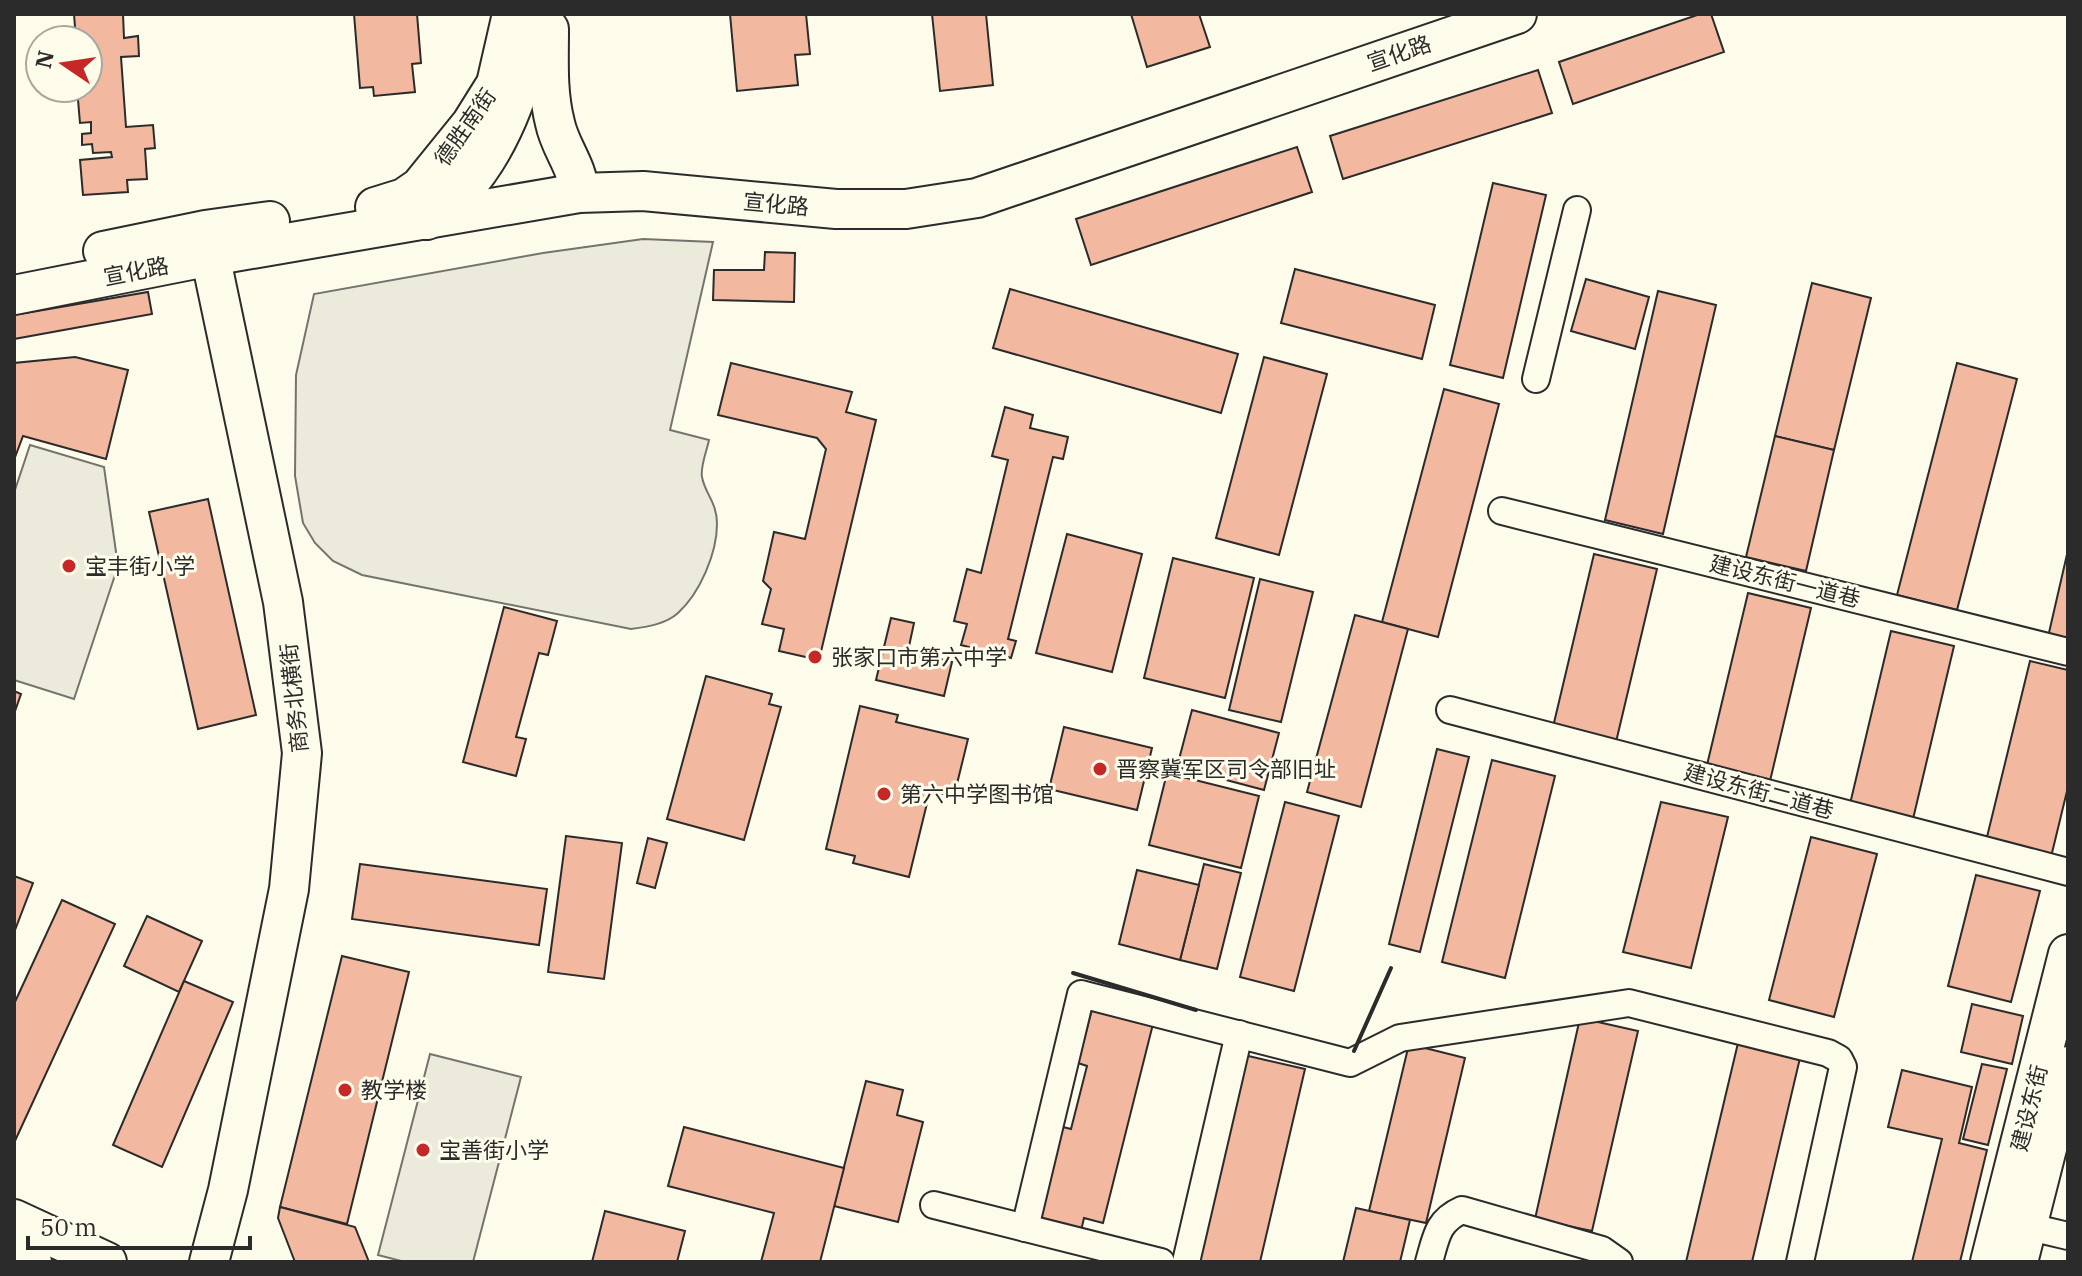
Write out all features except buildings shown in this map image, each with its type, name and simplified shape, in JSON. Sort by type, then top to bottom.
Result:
[{"type":"main road","name":"德胜南街","points":[[375,207],[404,198],[420,187],[471,124],[496,84],[512,14]]},
{"type":"main road","name":"德胜南街","points":[[427,220],[459,196],[492,147],[514,101],[539,14]]},
{"type":"main road","points":[[549,14],[548,77],[555,125],[579,185]]},
{"type":"main road","name":"宣化路","points":[[14,295],[208,243],[375,207],[459,196],[690,178],[841,189],[907,188],[977,179],[1445,14]]},
{"type":"main road","name":"宣化路","points":[[14,269],[208,243],[427,220],[579,185],[836,209],[906,209],[977,198],[1517,14]]},
{"type":"main road","name":"商务北横街","points":[[208,243],[283,602],[302,753],[289,889],[228,1190],[209,1262]]},
{"type":"main road","name":"建设东街","points":[[2015,1236],[2068,954]]},
{"type":"main road","name":"建设东街","points":[[1990,1262],[2015,1236],[2068,1066]]},
{"type":"main road","points":[[14,1219],[107,1262]]},
{"type":"main road","points":[[14,1253],[32,1262]]},
{"type":"street","points":[[1536,379],[1577,210]]},
{"type":"street","name":"建设东街一道巷","points":[[1502,511],[2068,652]]},
{"type":"street","name":"建设东街二道巷","points":[[1450,710],[2068,872]]},
{"type":"street","points":[[1025,1228],[1081,994],[1350,1063],[1400,1038],[1629,1003],[1828,1053],[1839,1059],[1843,1067],[1800,1262]]},
{"type":"street","points":[[1186,1262],[1239,1034]]},
{"type":"street","points":[[934,1205],[1161,1262]]},
{"type":"street","points":[[1429,1262],[1440,1228],[1449,1216],[1462,1210],[1602,1250],[1619,1262]]},
{"type":"street","points":[[2015,1236],[2068,1236]]},
{"type":"shaded area","points":[[643,239],[713,242],[670,430],[709,440],[702,473],[715,510],[716,535],[700,584],[678,613],[662,622],[631,629],[362,575],[333,561],[315,543],[303,523],[295,476],[296,375],[314,294],[543,253]]},
{"type":"shaded area","points":[[30,445],[104,467],[118,566],[74,699],[14,680],[14,493]]},
{"type":"shaded area","points":[[430,1054],[521,1077],[473,1262],[405,1262],[378,1255]]},
{"type":"wall","points":[[1354,1051],[1391,968]]},
{"type":"wall","points":[[1073,973],[1196,1010]]},
{"type":"place","name":"宝丰街小学","points":[[69,566]]},
{"type":"place","name":"张家口市第六中学","points":[[815,657]]},
{"type":"place","name":"晋察冀军区司令部旧址","points":[[1100,769]]},
{"type":"place","name":"第六中学图书馆","points":[[884,794]]},
{"type":"place","name":"教学楼","points":[[345,1090]]},
{"type":"place","name":"宝善街小学","points":[[423,1150]]}]
